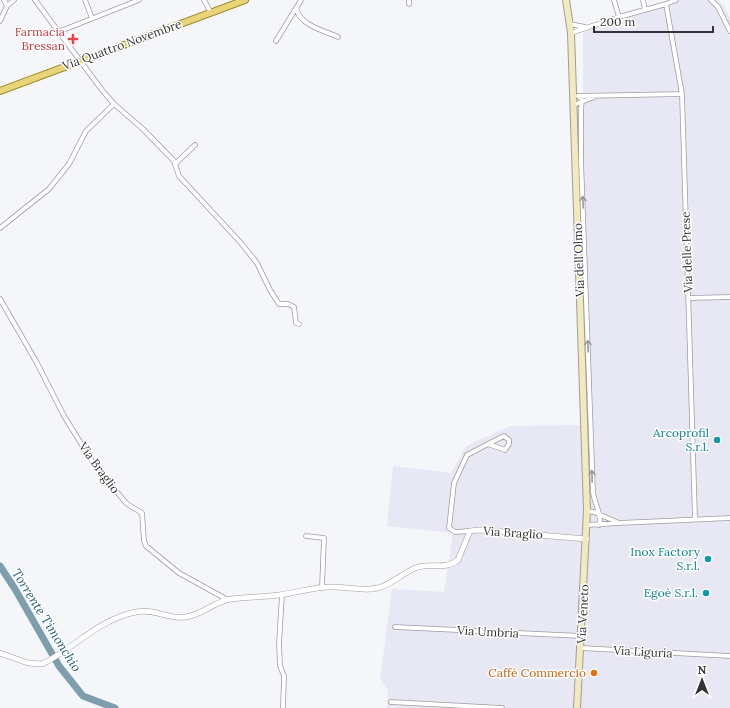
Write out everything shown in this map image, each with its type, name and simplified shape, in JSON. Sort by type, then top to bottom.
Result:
[{"type":"main road","name":"Via Quattro Novembre","points":[[0,91],[244,0]]},
{"type":"main road","name":"Via dell'Olmo","points":[[566,0],[571,33],[576,96],[574,105],[587,523]]},
{"type":"main road","name":"Via Veneto","points":[[577,708],[587,523]]},
{"type":"street","points":[[4,0],[7,6]]},
{"type":"street","points":[[0,20],[7,6],[14,0]]},
{"type":"street","points":[[35,0],[114,104],[143,129],[175,164],[179,176],[241,243],[257,263],[274,298],[279,304],[288,304],[294,307],[296,324],[300,324]]},
{"type":"street","points":[[85,0],[92,18]]},
{"type":"street","points":[[58,32],[139,0]]},
{"type":"street","points":[[204,0],[211,13]]},
{"type":"street","points":[[276,41],[302,0]]},
{"type":"street","points":[[614,0],[619,17]]},
{"type":"street","points":[[642,0],[645,10]]},
{"type":"street","points":[[571,33],[585,27],[676,0]]},
{"type":"street","points":[[712,0],[718,7],[730,31]]},
{"type":"street","name":"Via delle Prese","points":[[666,4],[682,94],[695,520]]},
{"type":"street","points":[[297,10],[298,15],[303,20],[338,37]]},
{"type":"street","points":[[570,24],[585,27]]},
{"type":"street","points":[[576,96],[594,97],[682,94]]},
{"type":"street","points":[[576,96],[582,99],[582,103]]},
{"type":"street","points":[[574,105],[594,97]]},
{"type":"street","name":"Via dell'Olmo","points":[[582,103],[581,160],[593,492],[594,503],[599,514]]},
{"type":"street","points":[[0,228],[49,189],[69,164],[86,131],[114,104]]},
{"type":"street","points":[[175,164],[195,145]]},
{"type":"street","points":[[580,266],[586,271]]},
{"type":"street","points":[[689,298],[730,297]]},
{"type":"street","name":"Via Braglio","points":[[0,299],[37,363],[64,416],[95,466],[127,504],[142,513],[144,542],[146,546],[179,573],[228,600]]},
{"type":"street","points":[[581,305],[587,301]]},
{"type":"street","points":[[470,531],[455,532],[449,528],[454,483],[468,455],[488,444],[504,436],[509,440],[509,444],[505,450],[501,450],[488,444]]},
{"type":"street","points":[[587,511],[599,514],[619,523]]},
{"type":"street","points":[[599,514],[601,520],[599,525]]},
{"type":"street","points":[[587,523],[599,525],[730,518]]},
{"type":"street","name":"Via Braglio","points":[[0,653],[35,664],[42,664],[85,635],[116,618],[144,611],[171,617],[188,617],[228,600],[282,595],[322,587],[369,590],[390,584],[408,572],[419,567],[451,564],[458,560],[470,531],[479,530],[587,539]]},
{"type":"street","points":[[306,536],[324,538],[322,587]]},
{"type":"street","points":[[282,595],[280,666],[284,676],[283,708]]},
{"type":"street","name":"Via Umbria","points":[[395,627],[581,636]]},
{"type":"street","name":"Via Liguria","points":[[581,648],[730,656]]},
{"type":"street","points":[[391,702],[502,708]]},
{"type":"shaded area","points":[[675,0],[717,0],[725,7],[730,18],[730,708],[387,708],[388,691],[380,679],[392,589],[444,592],[453,533],[387,526],[393,466],[451,473],[466,446],[510,426],[584,425],[583,33],[628,14]]},
{"type":"waterway","name":"Torrente Timonchio","points":[[0,566],[15,589],[59,666],[83,696],[115,708]]},
{"type":"place","name":"Farmacia Bressan","points":[[73,39]]},
{"type":"place","name":"Arcoprofil S.r.l.","points":[[717,440]]},
{"type":"place","name":"Inox Factory S.r.l.","points":[[708,559]]},
{"type":"place","name":"Egoè S.r.l.","points":[[706,593]]},
{"type":"place","name":"Caffè Commercio","points":[[594,673]]}]
